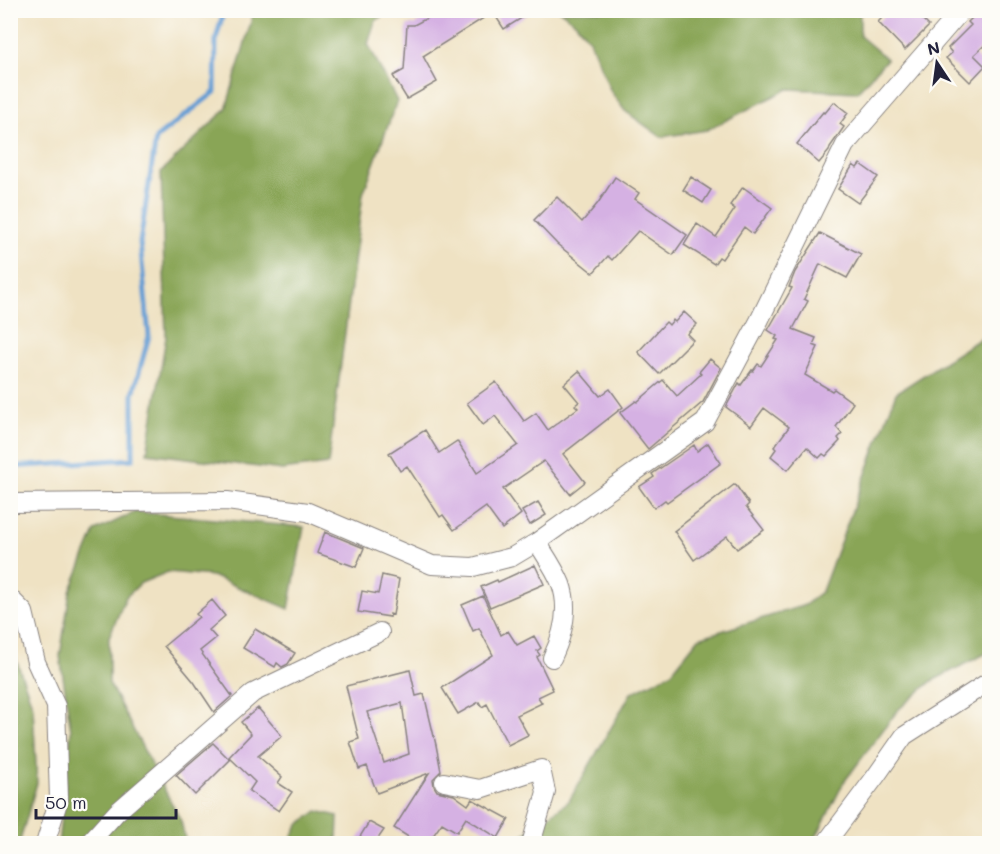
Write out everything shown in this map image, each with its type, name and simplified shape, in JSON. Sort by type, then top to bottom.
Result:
[{"type":"street","points":[[10,503],[227,501],[308,512],[432,565],[473,567],[512,557],[537,542],[705,422],[759,321],[845,145],[962,10]]},
{"type":"street","points":[[537,542],[561,585],[565,614],[561,640],[552,658]]},
{"type":"street","points":[[10,598],[24,612],[36,662],[56,706],[58,799],[45,843]]},
{"type":"street","points":[[88,843],[117,812],[254,693],[380,632]]},
{"type":"street","points":[[825,843],[904,736],[990,681]]},
{"type":"street","points":[[444,782],[480,789],[541,769],[546,792],[531,843]]},
{"type":"green space","points":[[254,11],[388,11],[375,22],[368,44],[397,101],[363,194],[328,464],[282,470],[147,453],[166,337],[161,172],[226,109]]},
{"type":"green space","points":[[560,11],[860,11],[860,36],[887,59],[857,92],[788,89],[707,130],[661,137],[625,111],[611,92],[590,41],[576,23]]},
{"type":"green space","points":[[989,333],[989,652],[932,681],[898,710],[844,782],[813,843],[511,844],[569,801],[631,693],[671,673],[699,638],[805,605],[822,591],[896,393]]},
{"type":"green space","points":[[135,512],[304,527],[289,609],[212,576],[168,572],[141,583],[126,597],[109,637],[109,683],[181,821],[186,843],[58,844],[71,731],[60,656],[70,592],[95,531]]},
{"type":"green space","points":[[10,642],[33,707],[37,783],[19,844],[10,843]]},
{"type":"green space","points":[[317,811],[338,816],[337,843],[289,843],[298,825]]},
{"type":"building","points":[[442,10],[533,11],[504,29],[493,12],[423,56],[437,82],[407,99],[393,76],[404,70],[407,25],[414,25]]},
{"type":"building","points":[[890,10],[913,10],[929,26],[905,50],[878,22]]},
{"type":"building","points":[[980,10],[990,10],[990,40],[974,55],[985,66],[970,82],[946,58],[952,53],[948,48],[971,25],[968,22]]},
{"type":"building","points":[[834,102],[848,113],[840,124],[844,127],[819,163],[797,144]]},
{"type":"building","points":[[860,164],[878,177],[858,203],[838,189],[853,165],[857,168]]},
{"type":"building","points":[[615,177],[639,193],[635,199],[687,235],[673,255],[638,231],[612,260],[608,256],[593,273],[557,244],[534,220],[557,197],[582,222]]},
{"type":"building","points":[[691,177],[711,190],[703,203],[683,190]]},
{"type":"building","points":[[743,187],[772,208],[753,234],[744,227],[722,259],[719,257],[714,264],[684,245],[697,224],[716,237],[735,209],[730,205]]},
{"type":"building","points":[[820,233],[861,254],[847,278],[820,264],[804,299],[808,301],[793,329],[816,338],[813,345],[818,347],[805,375],[832,391],[834,389],[853,403],[836,427],[842,434],[838,438],[840,441],[826,456],[823,454],[819,458],[807,447],[788,470],[771,456],[776,449],[774,447],[789,427],[764,408],[751,426],[726,407],[739,383],[741,385],[758,364],[761,366],[778,340],[775,339],[777,336],[768,330],[792,288],[789,287],[795,272]]},
{"type":"building","points":[[684,312],[697,324],[687,334],[693,340],[659,374],[638,352],[666,322],[669,325],[673,320],[675,322]]},
{"type":"building","points":[[710,359],[721,368],[703,402],[648,449],[620,413],[663,380],[677,396],[701,374],[699,372]]},
{"type":"building","points":[[579,371],[600,396],[610,389],[623,407],[563,454],[585,482],[570,494],[544,461],[503,489],[521,514],[502,529],[486,507],[454,530],[443,515],[440,517],[407,466],[400,471],[389,453],[425,430],[439,453],[457,441],[477,473],[518,445],[495,416],[483,425],[467,403],[496,382],[524,421],[536,413],[548,430],[578,408],[575,405],[579,402],[564,384]]},
{"type":"building","points":[[708,443],[721,463],[667,502],[665,500],[654,508],[639,487],[654,477],[652,474],[694,445],[697,451]]},
{"type":"building","points":[[735,484],[749,504],[746,507],[764,530],[737,549],[727,536],[694,560],[674,531]]},
{"type":"building","points":[[538,502],[546,515],[530,525],[522,511]]},
{"type":"building","points":[[325,532],[364,548],[356,567],[317,553]]},
{"type":"building","points":[[535,565],[544,584],[490,607],[481,587]]},
{"type":"building","points":[[382,575],[399,579],[393,615],[390,614],[390,617],[358,612],[362,591],[378,594]]},
{"type":"building","points":[[483,596],[501,635],[508,631],[517,645],[534,636],[541,648],[537,651],[540,655],[537,657],[553,690],[538,697],[542,703],[517,715],[528,735],[508,745],[487,704],[482,707],[479,702],[458,714],[442,688],[493,655],[479,628],[473,631],[462,605]]},
{"type":"building","points":[[212,600],[225,616],[209,630],[216,638],[200,651],[232,696],[214,712],[194,682],[164,646],[199,617],[196,614]]},
{"type":"building","points":[[255,629],[295,653],[288,664],[282,667],[277,663],[275,667],[243,648]]},
{"type":"building","points":[[410,670],[416,696],[424,694],[436,745],[441,771],[433,779],[434,786],[437,791],[454,795],[468,805],[472,799],[509,819],[498,838],[466,818],[457,832],[442,823],[428,843],[418,843],[394,828],[429,773],[377,793],[367,766],[359,769],[350,742],[359,739],[346,686]],"holes":[[[402,703],[409,754],[384,763],[367,712]]]},
{"type":"building","points":[[258,708],[282,736],[258,756],[282,777],[278,783],[292,792],[279,811],[249,791],[255,782],[229,757],[251,734],[241,722]]},
{"type":"building","points":[[213,743],[230,760],[195,795],[176,775]]},
{"type":"building","points":[[369,822],[384,830],[375,843],[356,843]]},
{"type":"waterway","points":[[10,467],[133,459],[133,394],[149,336],[140,242],[156,138],[215,92],[216,39],[224,10]]}]
